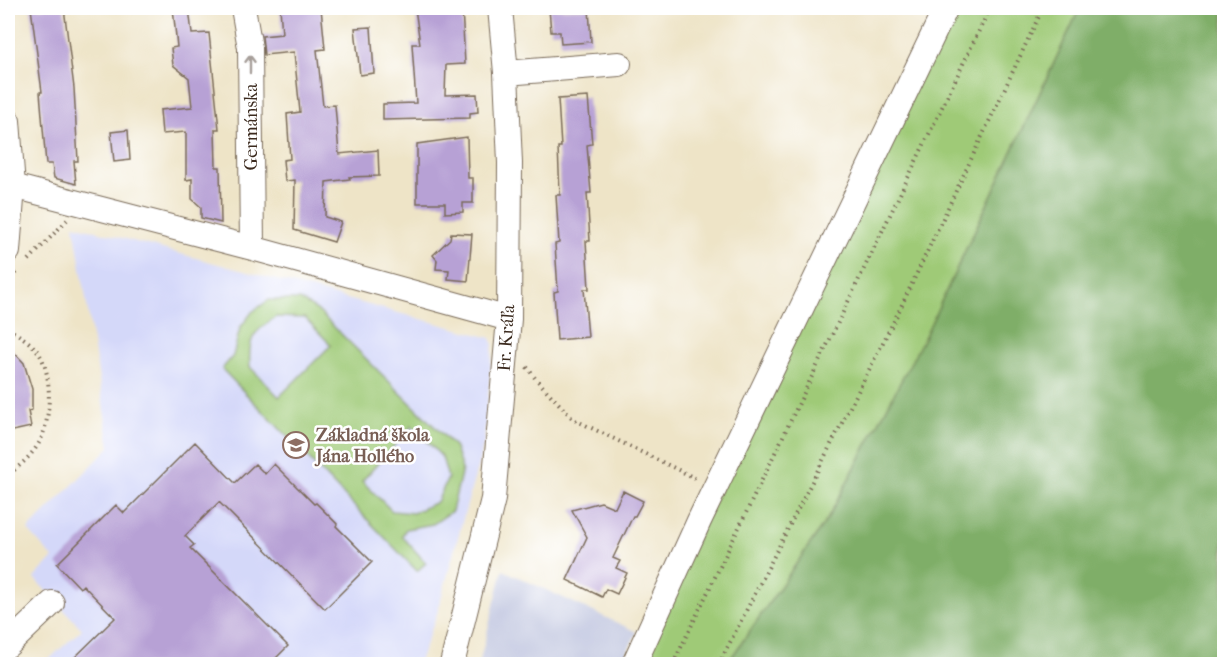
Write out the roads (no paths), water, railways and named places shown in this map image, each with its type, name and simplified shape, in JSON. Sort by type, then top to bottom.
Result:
[{"type":"street","name":"Germánska","points":[[243,8],[250,48],[252,248]]},
{"type":"street","name":"Fr. Kráľa","points":[[452,664],[493,499],[508,329],[510,163],[506,73],[500,8]]},
{"type":"street","points":[[634,664],[715,488],[946,8]]},
{"type":"street","points":[[506,73],[619,64]]},
{"type":"street","points":[[8,121],[13,186],[8,251]]},
{"type":"street","points":[[13,186],[252,248],[508,329]]},
{"type":"street","points":[[8,645],[52,603]]},
{"type":"place","name":"Základná škola Jána Hollého","points":[[296,445]]}]
